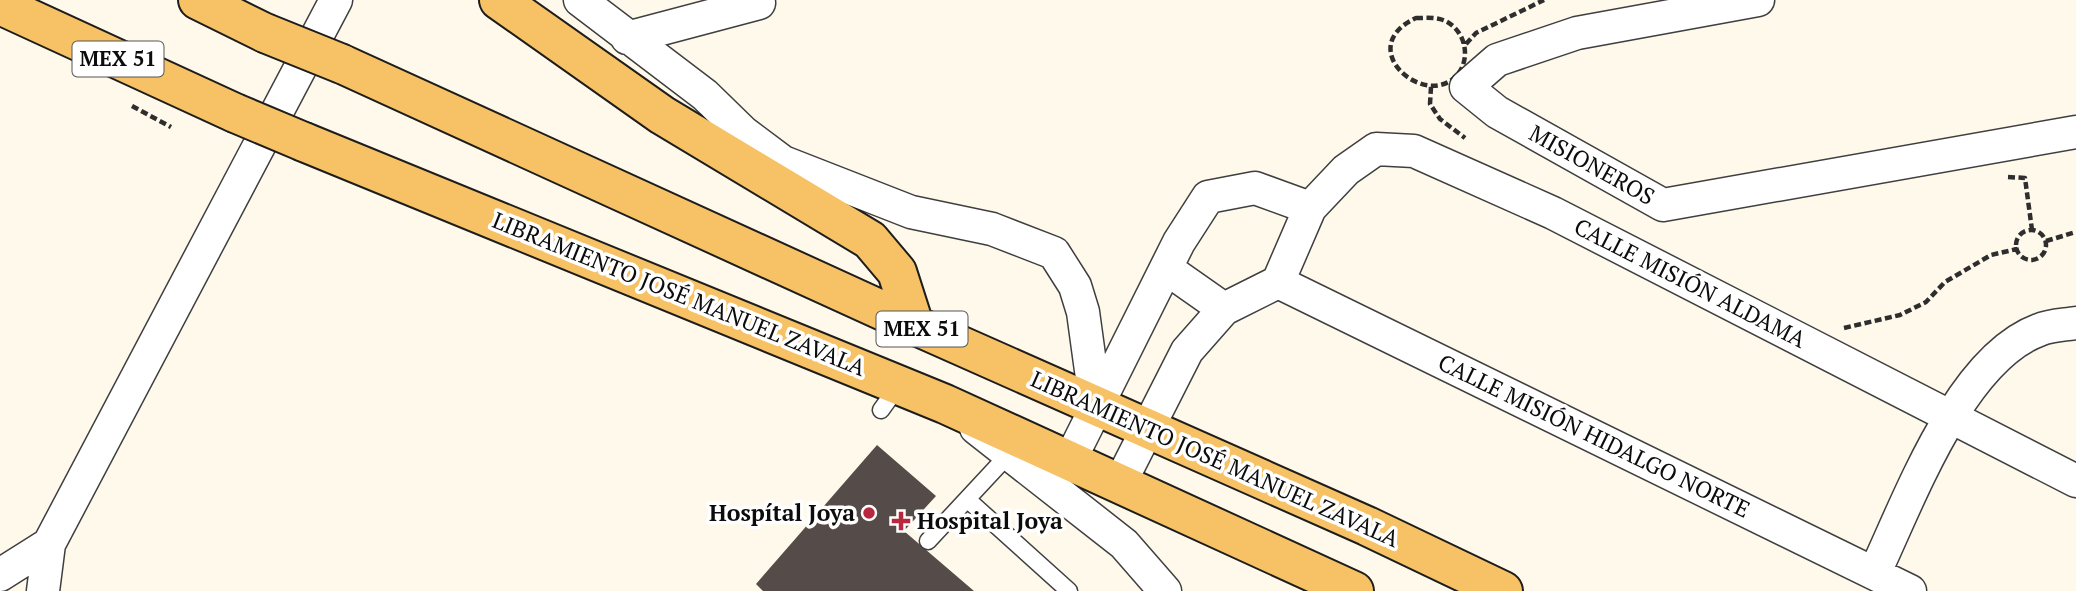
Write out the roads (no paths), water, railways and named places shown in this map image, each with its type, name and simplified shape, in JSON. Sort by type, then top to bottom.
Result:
[{"type":"main road","name":"LIBRAMIENTO JOSÉ MANUEL ZAVALA","points":[[198,0],[265,33],[342,64],[914,325],[1367,526],[1503,591]]},
{"type":"main road","points":[[499,0],[663,115],[774,169],[855,230],[884,254],[897,272],[914,325]]},
{"type":"main road","name":"LIBRAMIENTO JOSÉ MANUEL ZAVALA","points":[[0,5],[235,113],[890,398],[945,404],[1353,591]]},
{"type":"street","points":[[43,591],[49,544],[336,0]]},
{"type":"street","points":[[580,0],[705,95],[743,132],[774,169],[911,212],[992,229],[1054,253],[1075,286],[1083,312],[1097,407]]},
{"type":"street","name":"MISIONEROS","points":[[1758,0],[1577,33],[1497,60],[1466,87],[1497,112],[1663,205],[2076,132]]},
{"type":"street","points":[[627,38],[759,3]]},
{"type":"street","name":"CALLE MISIÓN ALDAMA","points":[[1278,282],[1310,208],[1346,170],[1376,149],[1414,151],[1553,213],[2076,481]]},
{"type":"street","points":[[1069,460],[1179,242],[1208,197],[1255,188],[1310,208]]},
{"type":"street","points":[[1167,270],[1224,309]]},
{"type":"street","points":[[1120,483],[1187,351],[1224,309],[1278,282]]},
{"type":"street","name":"CALLE MISIÓN HIDALGO NORTE","points":[[1278,282],[1910,591]]},
{"type":"street","points":[[1875,572],[1949,416],[1993,360],[2039,330],[2076,323]]},
{"type":"street","points":[[945,404],[1124,544],[1165,591]]},
{"type":"street","points":[[0,575],[49,544]]},
{"type":"lane","points":[[928,541],[1009,454]]},
{"type":"lane","points":[[968,500],[1069,591]]},
{"type":"place","name":"Hospítal Joya","points":[[869,513]]},
{"type":"place","name":"Hospital Joya","points":[[901,521]]}]
